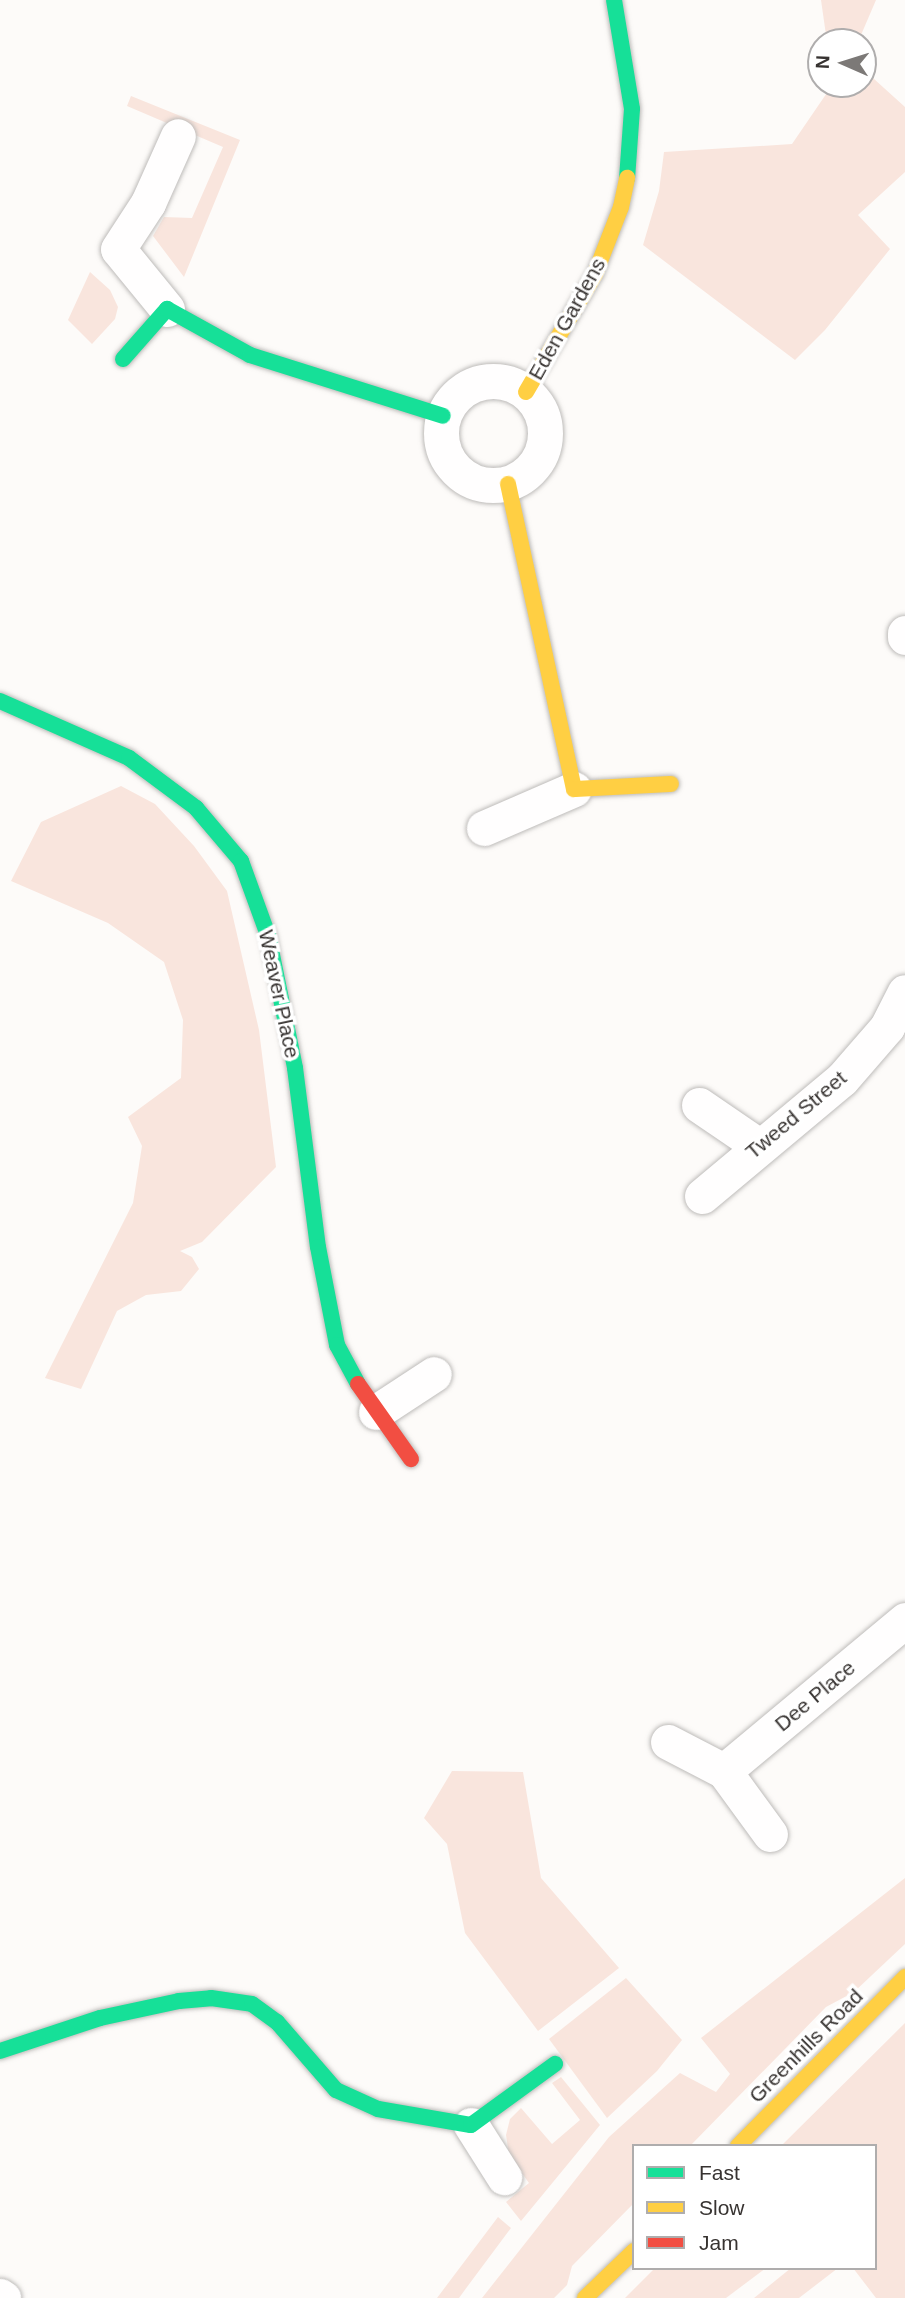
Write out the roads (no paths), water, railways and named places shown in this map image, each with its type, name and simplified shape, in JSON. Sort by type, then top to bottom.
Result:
[{"type":"street","name":"Eden Gardens","points":[[526,392],[595,274],[621,207],[630,161],[632,109],[614,0]]},
{"type":"street","points":[[178,136],[148,203],[118,249],[167,309],[250,355],[443,416],[441,439],[448,460],[464,476],[485,485],[508,484],[573,789]]},
{"type":"street","points":[[123,359],[167,309]]},
{"type":"street","name":"Eden Gardens","points":[[443,416],[454,398],[469,386],[489,380],[509,383],[526,392],[541,410],[546,432],[542,455],[527,473],[508,484]]},
{"type":"street","name":"Weaver Place","points":[[0,701],[130,758],[196,808],[242,860],[268,935],[295,1069],[326,1300],[344,1362],[411,1459]]},
{"type":"street","points":[[484,828],[573,789],[671,784]]},
{"type":"street","name":"Tweed Street","points":[[702,1196],[842,1079],[887,1027],[905,992]]},
{"type":"street","points":[[699,1105],[759,1146]]},
{"type":"street","points":[[376,1412],[434,1374]]},
{"type":"street","name":"Dee Place","points":[[724,1772],[905,1620]]},
{"type":"street","points":[[668,1742],[724,1772],[770,1834]]},
{"type":"street","name":"Greenhills Road","points":[[740,2144],[905,1977]]},
{"type":"street","points":[[0,2051],[100,2018],[179,2001],[211,1998],[252,2004],[277,2022],[314,2068],[336,2090],[378,2109],[471,2125],[555,2064]]},
{"type":"street","points":[[471,2125],[504,2177]]},
{"type":"street","points":[[585,2298],[632,2253]]}]
